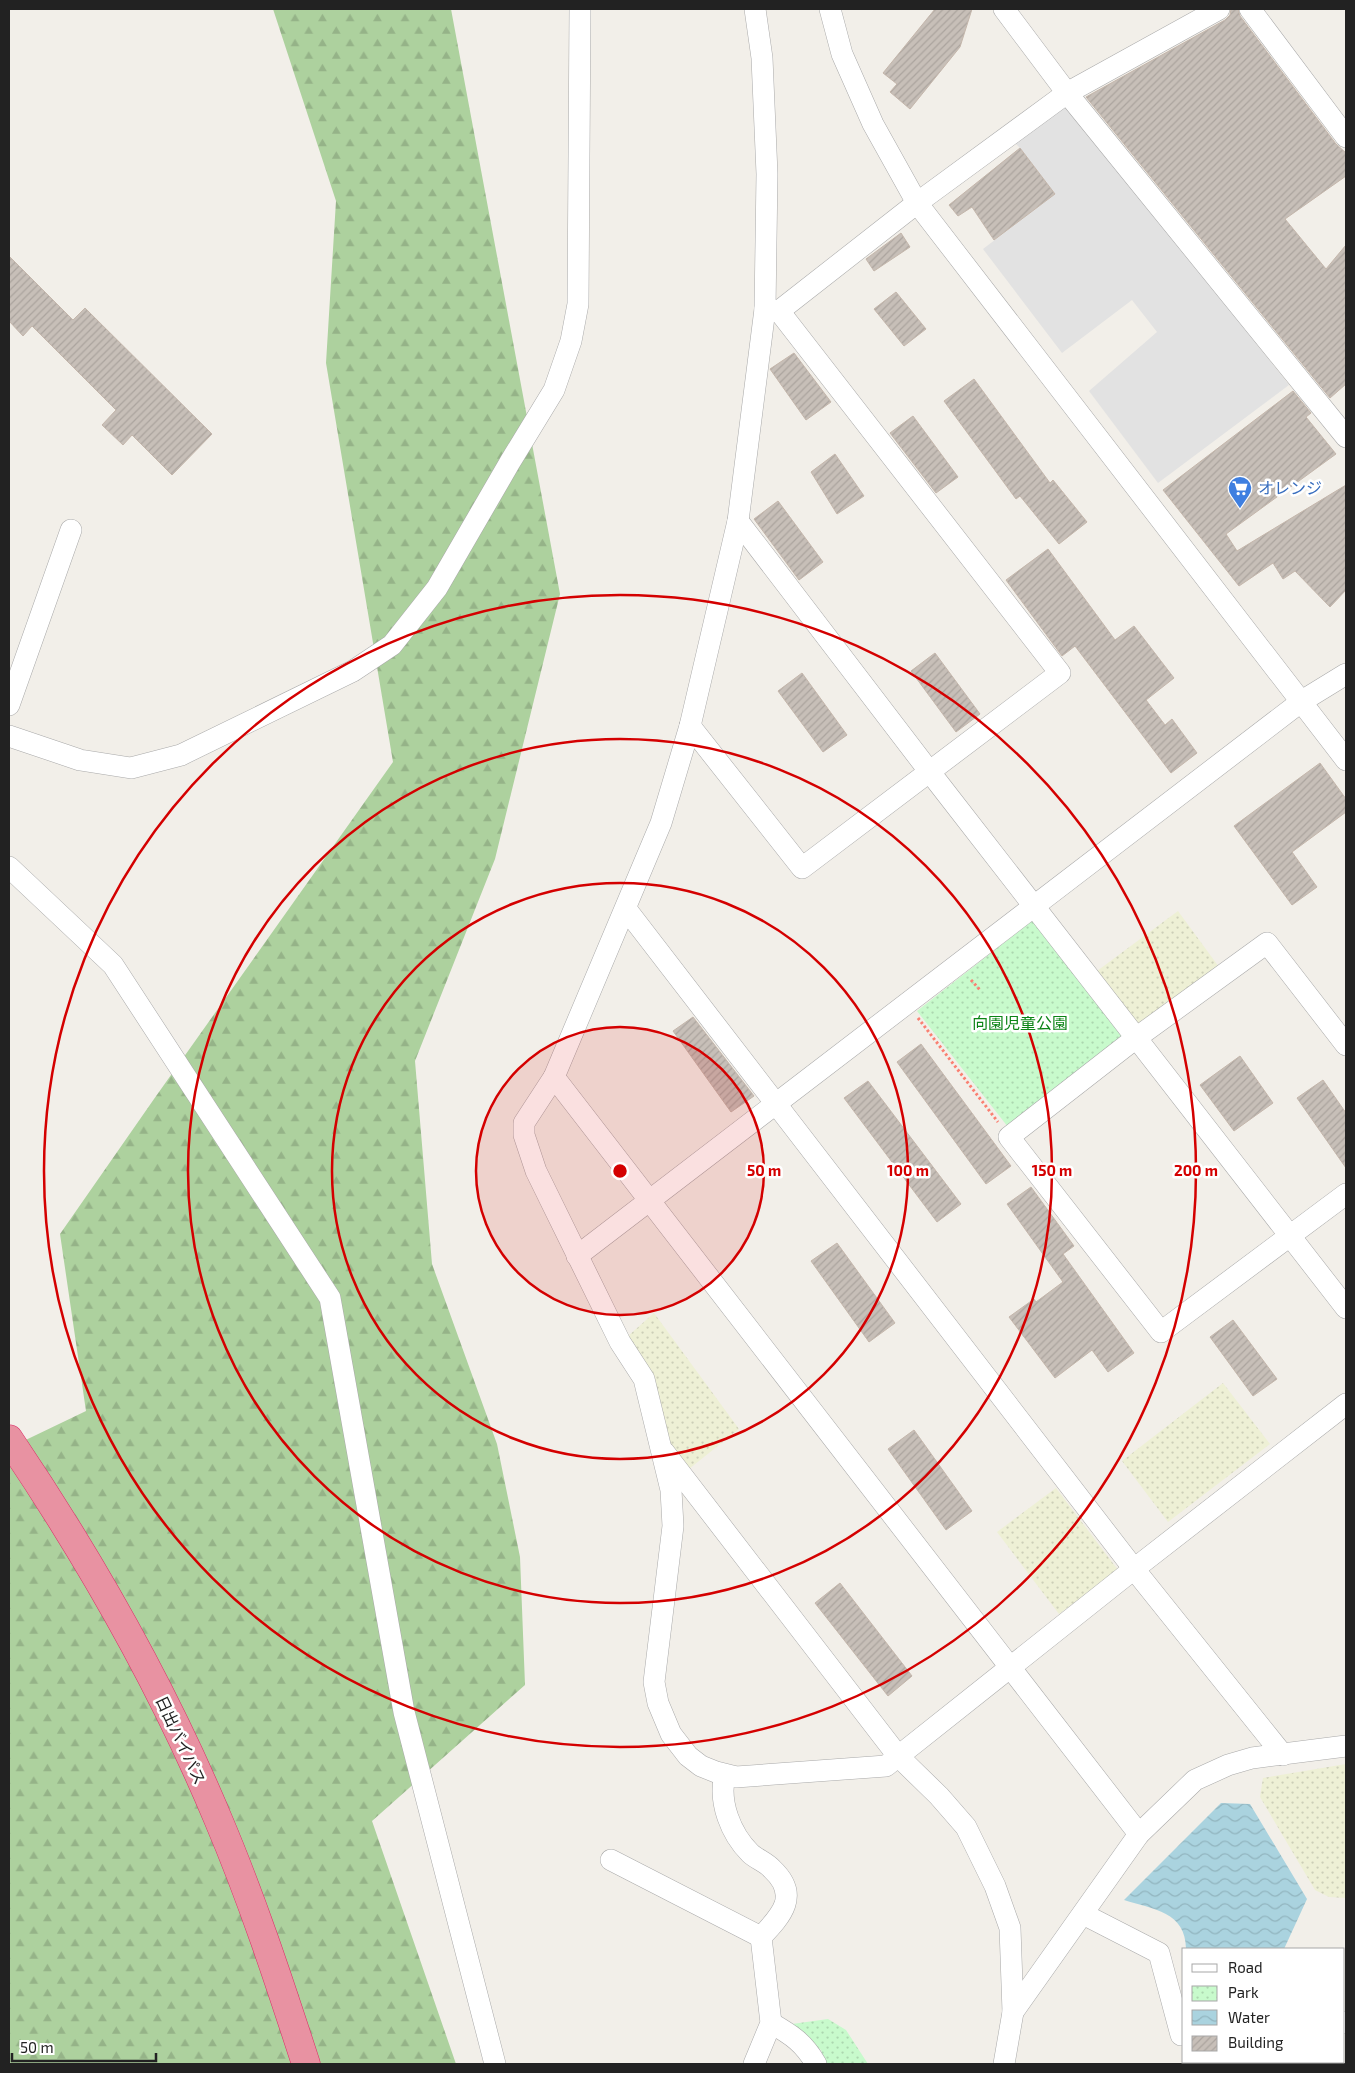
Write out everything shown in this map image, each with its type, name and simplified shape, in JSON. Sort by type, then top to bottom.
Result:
[{"type":"highway","name":"日出バイパス","points":[[9,1438],[99,1578],[158,1689],[225,1836],[267,1944],[306,2064]]},
{"type":"street","points":[[9,736],[80,760],[132,768],[181,755],[353,671],[392,645],[437,588],[554,390],[571,341],[578,304],[580,9]]},
{"type":"street","points":[[755,9],[762,58],[772,310],[738,521],[690,726],[661,823],[554,1077],[524,1123],[524,1135],[536,1171],[620,1342],[644,1379],[670,1490],[673,1526],[654,1682],[658,1703],[671,1734],[688,1756],[701,1766],[736,1777],[886,1766],[1346,1404]]},
{"type":"street","points":[[830,9],[842,54],[873,124],[917,203],[1346,760]]},
{"type":"street","points":[[1004,9],[1067,93],[1346,437]]},
{"type":"street","points":[[772,310],[1067,93],[1219,9]]},
{"type":"street","points":[[1250,9],[1346,137]]},
{"type":"street","points":[[690,726],[802,868],[1060,673],[772,310]]},
{"type":"street","points":[[738,521],[929,771],[1035,905],[1346,1308]]},
{"type":"street","points":[[9,705],[71,530]]},
{"type":"street","points":[[577,1256],[1302,701],[1346,674]]},
{"type":"street","points":[[9,867],[113,965],[330,1298],[404,1712],[495,2064]]},
{"type":"street","points":[[626,909],[1134,1569],[1283,1755]]},
{"type":"street","points":[[1345,1040],[1267,943],[1136,1038],[1009,1137],[1161,1332],[1346,1194]]},
{"type":"street","points":[[554,1077],[1140,1834]]},
{"type":"street","points":[[659,1444],[898,1756],[939,1796],[966,1827],[995,1886],[1010,1928],[1013,2012],[1004,2064]]},
{"type":"street","points":[[1013,2012],[1140,1834],[1195,1780],[1228,1765],[1252,1758],[1346,1746]]},
{"type":"street","points":[[725,1775],[723,1800],[729,1820],[737,1835],[751,1854],[773,1869],[786,1888],[787,1902],[776,1921],[761,1937],[771,2023],[754,2064]]},
{"type":"street","points":[[611,1860],[761,1937]]},
{"type":"street","points":[[1083,1914],[1159,1953],[1180,2035],[1182,2035]]},
{"type":"street","points":[[771,2023],[796,2037],[816,2064]]},
{"type":"path","points":[[906,1004],[1009,1137]]},
{"type":"green space","points":[[273,9],[451,9],[560,594],[495,859],[415,1061],[432,1264],[497,1444],[520,1557],[525,1685],[372,1821],[456,2064],[9,2064],[9,1448],[86,1411],[60,1234],[393,762],[326,363],[336,201]]},
{"type":"green space","points":[[1178,911],[1219,967],[1138,1027],[1097,971]]},
{"type":"green space","name":"向園児童公園","points":[[1033,920],[1123,1035],[1008,1127],[917,1011]]},
{"type":"green space","points":[[654,1313],[739,1429],[689,1469],[666,1443],[627,1337]]},
{"type":"green space","points":[[1223,1383],[1270,1444],[1168,1522],[1122,1461]]},
{"type":"green space","points":[[1056,1488],[1118,1570],[1059,1614],[997,1532]]},
{"type":"green space","points":[[1346,1764],[1346,1898],[1329,1897],[1315,1890],[1260,1797],[1263,1778]]},
{"type":"green space","points":[[828,2019],[846,2030],[868,2064],[826,2064],[821,2050],[792,2024]]},
{"type":"shaded area","points":[[1066,102],[1289,385],[1158,483],[1089,391],[1157,332],[1132,300],[1062,353],[983,249],[1055,194],[1012,140]]},
{"type":"water","points":[[1221,1803],[1250,1804],[1307,1899],[1284,1948],[1186,1948],[1185,1937],[1174,1920],[1156,1910],[1124,1900]]},
{"type":"building","points":[[935,9],[972,9],[960,47],[910,109],[890,92],[897,84],[883,73]]},
{"type":"building","points":[[1231,9],[1238,9],[1240,16],[1336,144],[1346,153],[1346,176],[1285,219],[1326,269],[1346,245],[1346,384],[1330,398],[1086,97],[1225,20],[1230,15]]},
{"type":"building","points":[[1020,148],[1055,194],[994,240],[972,207],[958,216],[949,205]]},
{"type":"building","points":[[901,233],[910,247],[874,271],[866,259]]},
{"type":"building","points":[[9,256],[73,320],[85,308],[212,434],[172,475],[132,435],[123,445],[102,425],[116,410],[32,326],[23,336],[9,321]]},
{"type":"building","points":[[896,292],[926,329],[904,346],[874,309]]},
{"type":"building","points":[[794,353],[831,402],[806,420],[770,369]]},
{"type":"building","points":[[974,379],[1050,483],[1053,480],[1087,522],[1059,544],[1020,496],[1016,499],[944,401]]},
{"type":"building","name":"オレンジ","points":[[1293,391],[1311,413],[1306,417],[1336,454],[1226,534],[1237,551],[1346,485],[1346,590],[1330,607],[1295,571],[1283,579],[1273,563],[1239,586],[1163,490]]},
{"type":"building","points":[[913,416],[958,477],[936,493],[890,433]]},
{"type":"building","points":[[835,454],[864,496],[837,514],[811,472]]},
{"type":"building","points":[[778,501],[823,562],[799,580],[754,519]]},
{"type":"building","points":[[1048,549],[1115,640],[1134,626],[1174,678],[1146,700],[1165,725],[1172,719],[1197,753],[1171,773],[1075,646],[1062,656],[1006,580]]},
{"type":"building","points":[[935,653],[980,714],[956,732],[911,671]]},
{"type":"building","points":[[802,673],[847,735],[823,752],[778,691]]},
{"type":"building","points":[[1320,763],[1346,799],[1346,812],[1292,852],[1317,887],[1292,905],[1234,826]]},
{"type":"building","points":[[693,1017],[754,1096],[731,1112],[673,1031]]},
{"type":"building","points":[[921,1044],[1011,1166],[986,1184],[897,1062]]},
{"type":"building","points":[[1240,1056],[1273,1103],[1234,1131],[1200,1085]]},
{"type":"building","points":[[1323,1080],[1346,1113],[1346,1168],[1297,1098]]},
{"type":"building","points":[[868,1081],[961,1204],[937,1222],[844,1098]]},
{"type":"building","points":[[1031,1187],[1074,1246],[1063,1254],[1134,1353],[1108,1372],[1092,1350],[1055,1378],[1009,1317],[1034,1299],[1036,1302],[1063,1282],[1007,1204]]},
{"type":"building","points":[[837,1243],[895,1323],[869,1342],[811,1261]]},
{"type":"building","points":[[1233,1320],[1277,1379],[1253,1396],[1210,1337]]},
{"type":"building","points":[[914,1430],[972,1511],[946,1530],[888,1449]]},
{"type":"building","points":[[840,1583],[912,1676],[888,1696],[815,1603]]},
{"type":"place","name":"オレンジ","points":[[1240,509]]}]
